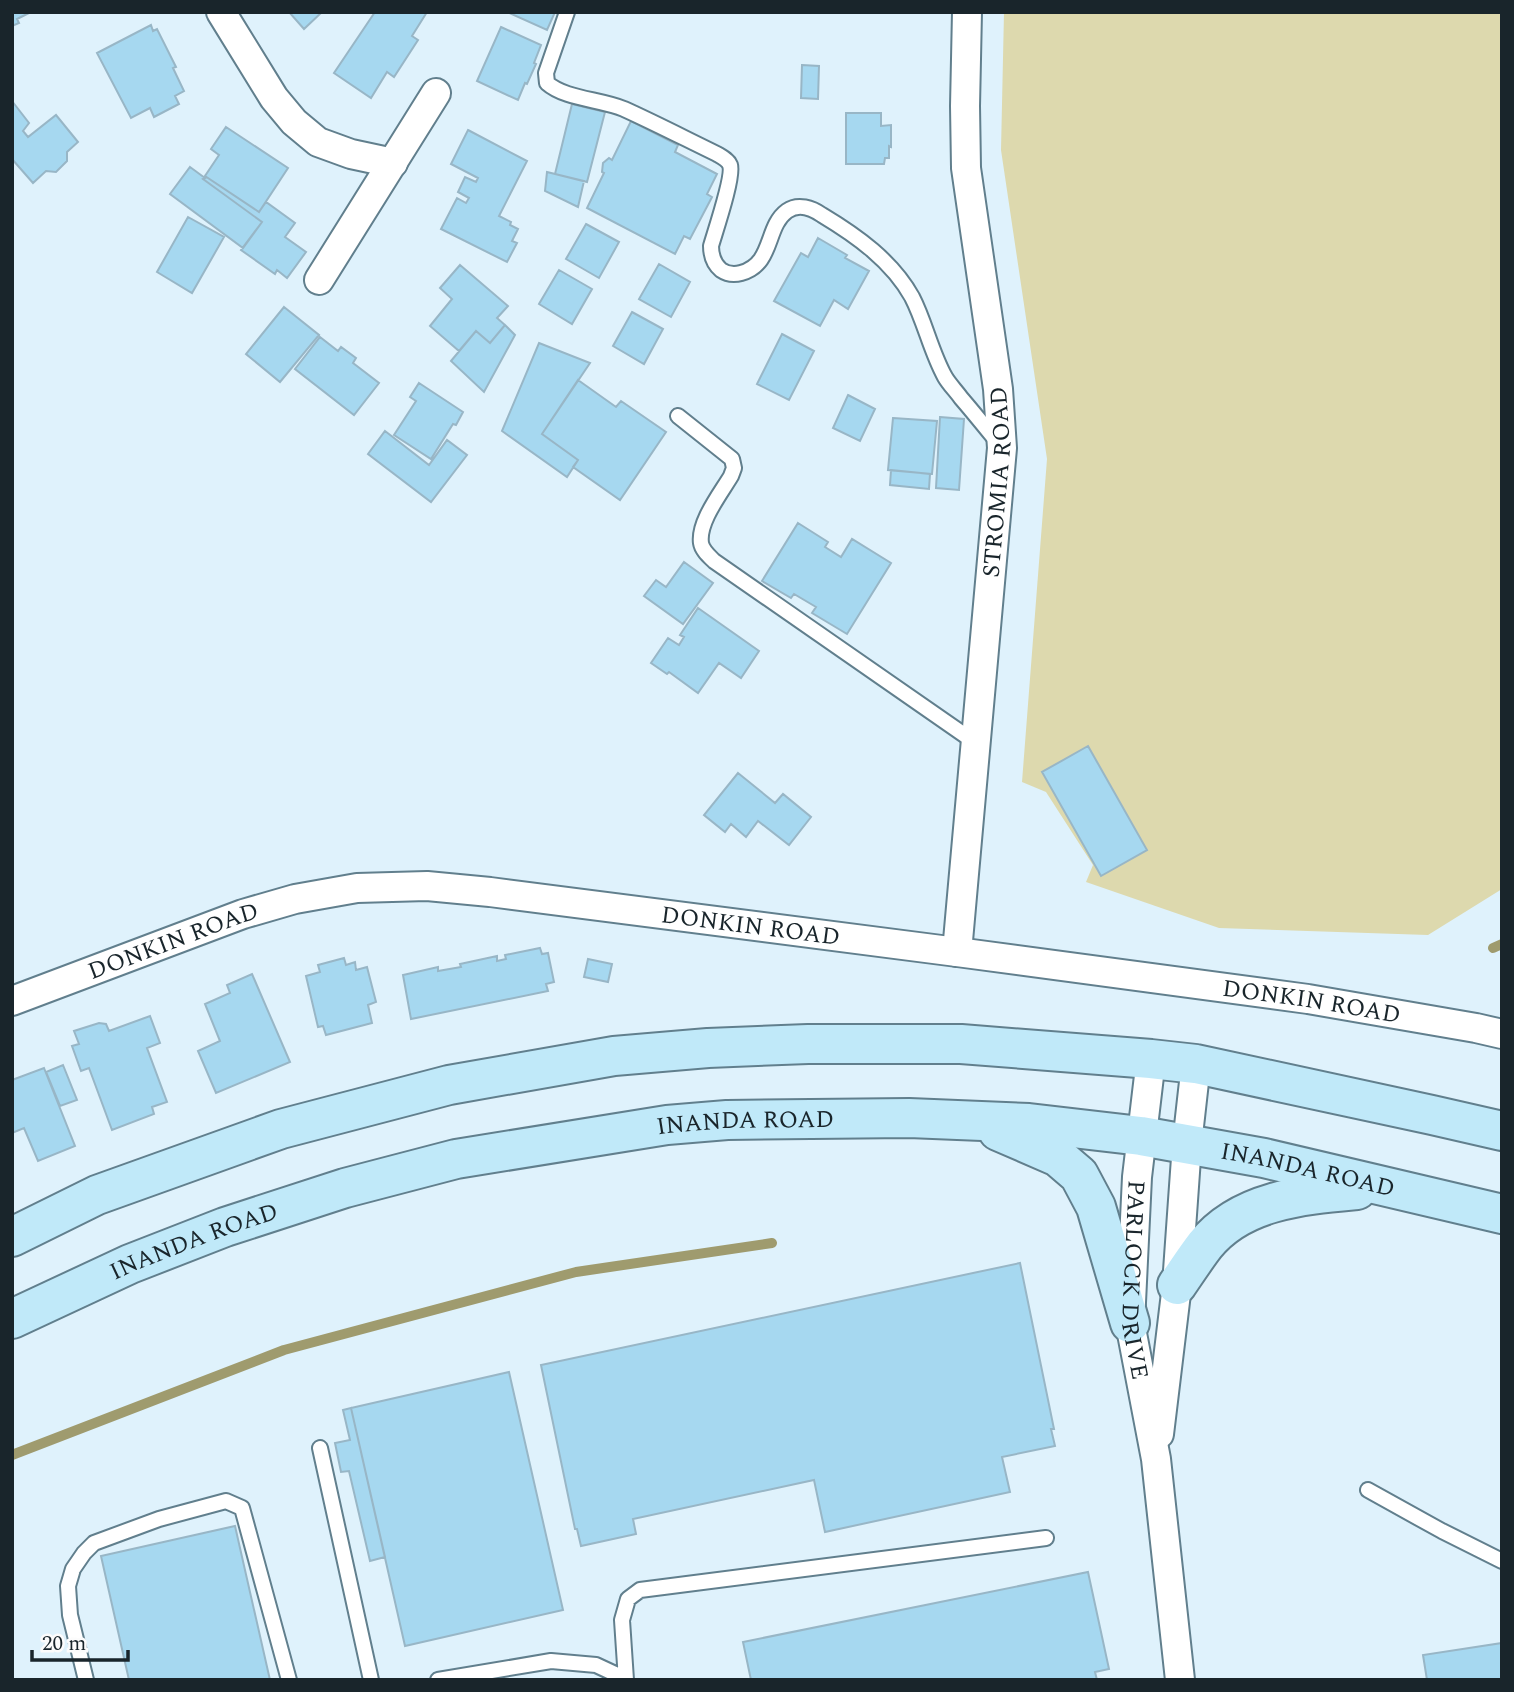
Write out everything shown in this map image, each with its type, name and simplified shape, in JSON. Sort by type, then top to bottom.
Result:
[{"type":"main road","points":[[12,1237],[97,1195],[281,1129],[449,1085],[614,1056],[708,1048],[808,1044],[961,1044],[1152,1059],[1196,1065],[1502,1131]]},
{"type":"main road","name":"INANDA ROAD","points":[[12,1319],[130,1264],[225,1227],[345,1188],[456,1159],[667,1125],[703,1122],[909,1118],[1029,1123],[1141,1136],[1264,1158],[1502,1214]]},
{"type":"main road","points":[[972,1120],[1058,1157],[1079,1175],[1096,1207],[1130,1323]]},
{"type":"main road","points":[[1177,1285],[1206,1244],[1232,1221],[1265,1204],[1304,1195],[1387,1187]]},
{"type":"street","points":[[221,12],[274,98],[294,122],[318,142],[351,154],[393,163]]},
{"type":"street","name":"STROMIA ROAD","points":[[957,952],[1002,447],[998,389],[965,168],[967,12]]},
{"type":"street","points":[[319,280],[436,93]]},
{"type":"street","name":"DONKIN ROAD","points":[[12,1001],[243,914],[295,899],[357,888],[427,886],[1308,999],[1502,1034]]},
{"type":"street","name":"PARLOCK DRIVE","points":[[1152,1059],[1136,1191],[1130,1323],[1156,1459],[1180,1680]]},
{"type":"street","name":"PARLOCK DRIVE","points":[[1156,1459],[1177,1285],[1187,1144],[1196,1065]]},
{"type":"lane","points":[[568,12],[546,73],[547,83],[552,88],[624,110],[729,162],[729,180],[711,246],[711,256],[719,268],[727,274],[738,274],[758,264],[779,221],[787,211],[797,206],[809,208],[822,215],[860,240],[888,263],[912,297],[945,377],[1002,447]]},
{"type":"lane","points":[[678,416],[732,459],[734,468],[732,476],[705,519],[701,533],[701,545],[705,552],[714,561],[976,743]]},
{"type":"lane","points":[[320,1448],[371,1680]]},
{"type":"lane","points":[[1368,1490],[1502,1560]]},
{"type":"lane","points":[[86,1680],[70,1615],[68,1586],[73,1569],[84,1553],[94,1543],[159,1518],[226,1501],[242,1508],[289,1680]]},
{"type":"lane","points":[[438,1680],[551,1661],[596,1665],[626,1679],[622,1620],[628,1599],[639,1590],[1046,1538]]},
{"type":"shaded area","points":[[1004,12],[1502,12],[1502,889],[1428,935],[1219,928],[1086,882],[1093,865],[1046,792],[1022,782],[1047,459],[1001,150]]},
{"type":"building","points":[[12,12],[31,12],[17,19],[19,23],[12,26]]},
{"type":"building","points":[[289,12],[322,12],[304,29]]},
{"type":"building","points":[[375,12],[427,12],[412,36],[418,40],[394,77],[387,72],[371,98],[334,73]]},
{"type":"building","points":[[507,12],[555,12],[547,30]]},
{"type":"building","points":[[151,25],[153,31],[157,29],[176,67],[173,68],[184,91],[175,96],[179,104],[154,117],[150,108],[131,118],[97,53]]},
{"type":"building","points":[[501,27],[541,45],[534,63],[536,64],[518,100],[477,81]]},
{"type":"building","points":[[802,65],[819,66],[818,99],[801,98]]},
{"type":"building","points":[[12,101],[29,123],[23,131],[28,137],[56,115],[78,142],[67,152],[67,161],[56,172],[46,171],[33,183],[12,159]]},
{"type":"building","points":[[572,104],[605,112],[587,182],[555,174]]},
{"type":"building","points":[[846,113],[881,113],[881,126],[891,125],[891,147],[889,146],[889,158],[885,158],[884,164],[846,164]]},
{"type":"building","points":[[631,121],[678,145],[675,152],[717,174],[707,194],[712,197],[690,239],[684,236],[675,254],[587,208],[604,173],[603,163],[609,158],[612,160]]},
{"type":"building","points":[[226,127],[288,168],[259,212],[205,176],[219,155],[211,149]]},
{"type":"building","points":[[468,130],[527,161],[499,216],[518,229],[512,241],[517,243],[507,262],[441,229],[457,198],[466,203],[469,198],[458,192],[465,177],[476,182],[478,178],[451,164]]},
{"type":"building","points":[[190,167],[262,222],[243,248],[170,194]]},
{"type":"building","points":[[547,172],[584,181],[578,207],[545,191]]},
{"type":"building","points":[[205,176],[259,212],[266,202],[295,223],[285,237],[306,252],[287,278],[277,270],[275,274],[241,250],[262,222],[203,179]]},
{"type":"building","points":[[188,217],[224,237],[192,293],[157,272]]},
{"type":"building","points":[[586,224],[619,242],[599,278],[566,259]]},
{"type":"building","points":[[818,238],[847,255],[845,258],[869,271],[848,309],[834,300],[820,326],[774,301],[801,253],[808,257]]},
{"type":"building","points":[[659,264],[690,282],[671,317],[639,299]]},
{"type":"building","points":[[460,265],[508,306],[497,318],[505,325],[490,343],[476,331],[459,351],[430,326],[452,299],[440,288]]},
{"type":"building","points":[[559,270],[592,289],[572,324],[539,304]]},
{"type":"building","points":[[284,307],[319,335],[280,382],[246,354]]},
{"type":"building","points":[[632,312],[663,329],[644,364],[613,346]]},
{"type":"building","points":[[505,325],[515,335],[484,392],[451,361],[476,331],[490,343]]},
{"type":"building","points":[[782,334],[814,351],[789,400],[757,384]]},
{"type":"building","points":[[320,337],[338,351],[341,347],[356,358],[353,363],[379,383],[354,415],[295,369]]},
{"type":"building","points":[[539,343],[590,363],[542,434],[578,460],[567,477],[502,431]]},
{"type":"building","points":[[578,380],[616,407],[621,401],[666,432],[620,500],[573,467],[578,460],[542,434]]},
{"type":"building","points":[[419,383],[463,412],[431,459],[394,435],[416,401],[410,397]]},
{"type":"building","points":[[848,395],[875,409],[860,441],[833,428]]},
{"type":"building","points":[[940,417],[964,419],[959,490],[936,488]]},
{"type":"building","points":[[893,418],[937,421],[932,474],[888,470]]},
{"type":"building","points":[[385,431],[429,465],[447,440],[467,455],[431,502],[368,454]]},
{"type":"building","points":[[891,470],[930,474],[929,489],[890,485]]},
{"type":"building","points":[[798,523],[828,542],[825,547],[841,557],[852,539],[891,563],[847,634],[812,613],[816,607],[794,594],[791,598],[762,581]]},
{"type":"building","points":[[684,562],[713,583],[683,624],[644,596],[656,580],[666,587]]},
{"type":"building","points":[[698,608],[759,651],[741,678],[719,663],[698,693],[651,663],[668,638],[679,645],[684,637],[680,635]]},
{"type":"building","points":[[1088,746],[1147,850],[1101,876],[1042,772]]},
{"type":"building","points":[[738,773],[775,803],[783,794],[811,817],[789,845],[758,821],[746,837],[731,824],[725,832],[704,815]]},
{"type":"building","points":[[540,948],[542,954],[548,953],[554,982],[546,984],[548,991],[411,1019],[403,975],[438,967],[438,971],[461,967],[460,964],[497,956],[497,961],[506,959],[505,955]]},
{"type":"building","points":[[344,958],[346,965],[355,962],[356,970],[367,967],[376,1002],[368,1005],[372,1023],[326,1035],[323,1026],[318,1027],[306,976],[320,972],[318,965]]},
{"type":"building","points":[[588,959],[612,964],[608,982],[584,977]]},
{"type":"building","points":[[252,974],[290,1062],[216,1093],[198,1051],[220,1041],[205,1004],[230,993],[227,985]]},
{"type":"building","points":[[150,1016],[160,1043],[147,1048],[167,1102],[152,1107],[154,1114],[112,1130],[89,1068],[81,1071],[72,1046],[79,1044],[74,1031],[99,1023],[106,1024],[109,1031]]},
{"type":"building","points":[[63,1065],[77,1100],[60,1106],[46,1072]]},
{"type":"building","points":[[44,1068],[75,1146],[38,1161],[24,1128],[12,1133],[12,1080]]},
{"type":"building","points":[[1020,1263],[1054,1429],[1051,1429],[1055,1446],[1002,1457],[1010,1492],[825,1532],[814,1480],[633,1519],[636,1534],[581,1546],[575,1529],[541,1365]]},
{"type":"building","points":[[509,1372],[563,1610],[405,1646],[351,1408]]},
{"type":"building","points":[[351,1408],[385,1557],[370,1561],[349,1471],[341,1472],[335,1443],[350,1440],[343,1410]]},
{"type":"building","points":[[235,1526],[270,1680],[129,1680],[101,1556]]},
{"type":"building","points":[[1088,1572],[1109,1669],[1095,1672],[1097,1680],[751,1680],[743,1642]]},
{"type":"building","points":[[1502,1643],[1502,1680],[1427,1680],[1423,1655]]},
{"type":"waterway","points":[[1493,948],[1502,944]]},
{"type":"waterway","points":[[12,1455],[284,1350],[576,1272],[772,1243]]}]
